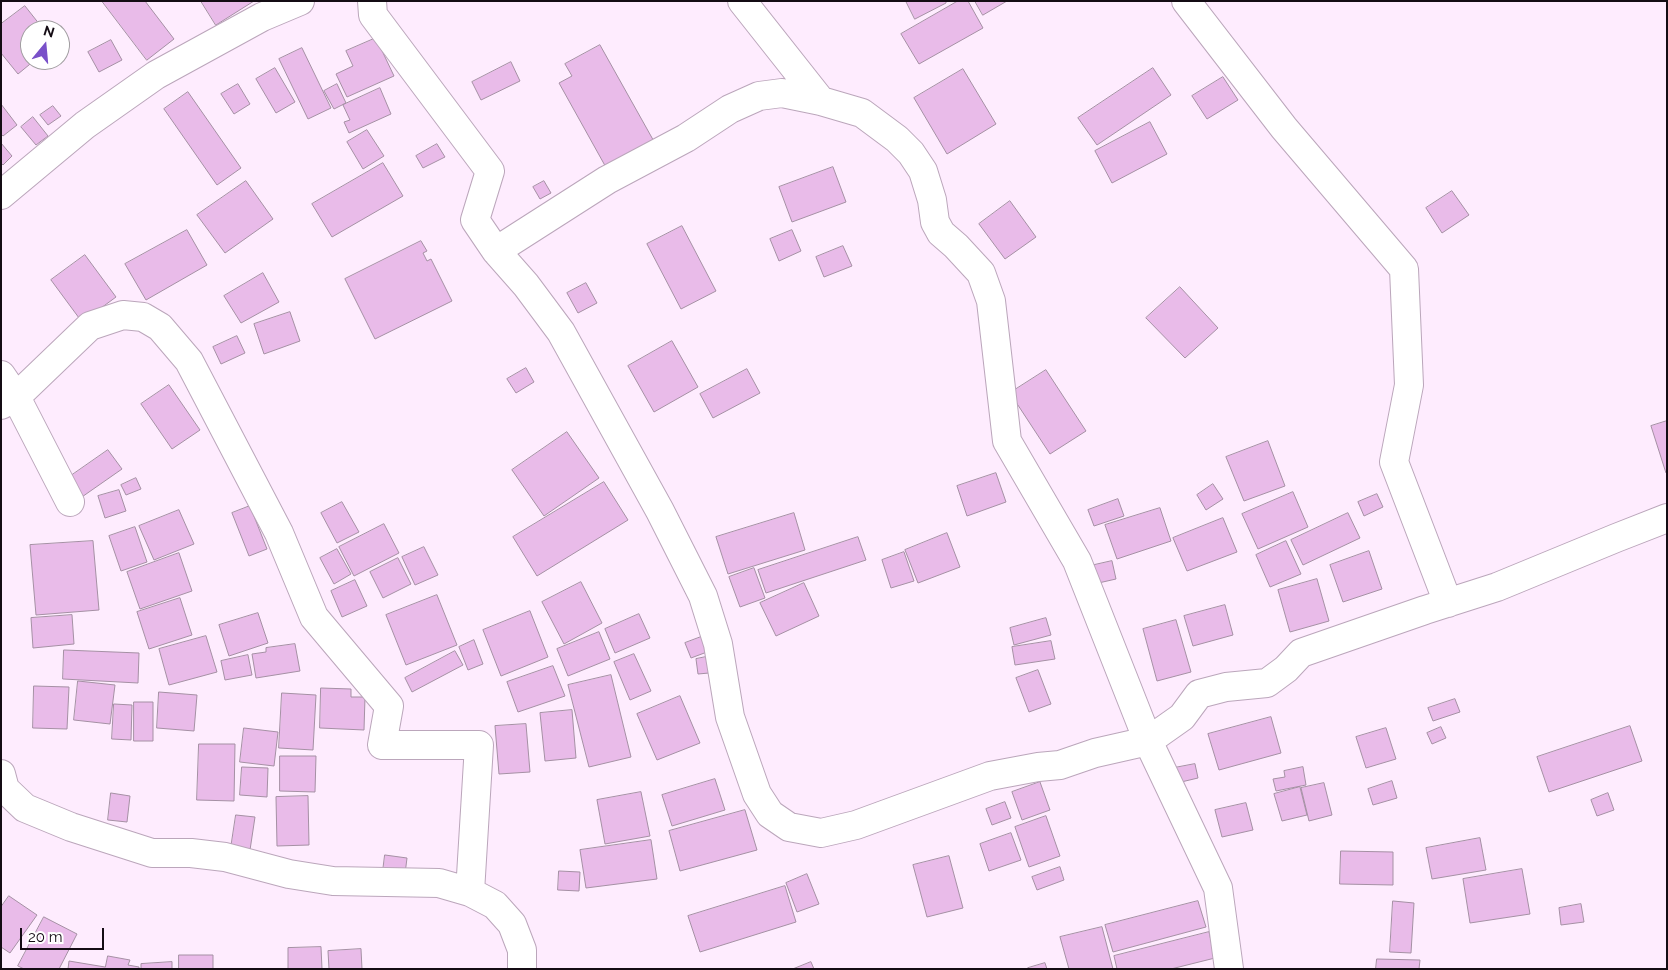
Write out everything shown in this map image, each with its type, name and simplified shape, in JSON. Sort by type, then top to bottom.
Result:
[{"type":"street","points":[[1,196],[85,126],[156,75],[262,17],[300,1]]},
{"type":"street","points":[[372,1],[373,15],[490,172],[475,220],[496,251],[526,285],[561,332],[660,511],[703,596],[718,644],[730,717],[757,794],[770,814],[789,828],[821,834],[856,825],[990,776],[1060,765],[1095,752],[1148,741],[1182,717],[1199,694],[1226,687],[1268,683],[1302,653],[1448,602],[1497,587],[1667,518]]},
{"type":"street","points":[[742,1],[821,101]]},
{"type":"street","points":[[1186,1],[1284,128],[1404,269],[1409,385],[1394,462],[1448,602]]},
{"type":"street","points":[[496,251],[607,180],[686,138],[730,109],[759,96],[782,93],[821,101],[862,113],[898,139],[911,152],[923,171],[932,200],[935,222],[941,233],[981,273],[992,301],[1007,441],[1077,561],[1148,741],[1218,888],[1229,969]]},
{"type":"street","points":[[8,401],[90,326],[124,315],[143,317],[160,327],[189,361],[279,533],[314,617],[389,706],[382,745],[479,745],[470,892]]},
{"type":"street","points":[[1,375],[8,401],[70,502]]},
{"type":"street","points":[[1,774],[5,789],[25,808],[71,827],[152,853],[191,853],[225,856],[289,874],[333,881],[439,883],[470,892],[495,905],[512,924],[522,950],[522,969]]},
{"type":"building","points":[[102,1],[145,1],[174,39],[147,60]]},
{"type":"building","points":[[201,1],[254,1],[216,25]]},
{"type":"building","points":[[906,1],[946,1],[946,3],[915,19]]},
{"type":"building","points":[[958,1],[968,1],[983,28],[919,64],[901,34]]},
{"type":"building","points":[[975,1],[1007,1],[983,15]]},
{"type":"building","points":[[25,6],[36,20],[20,20],[20,70],[23,70],[18,74],[1,53],[1,24]]},
{"type":"building","points":[[376,38],[394,76],[347,97],[336,74],[353,66],[346,51]]},
{"type":"building","points":[[111,40],[122,60],[99,72],[88,52]]},
{"type":"building","points":[[600,45],[656,145],[608,171],[559,83],[572,76],[565,64]]},
{"type":"building","points":[[302,48],[331,108],[308,119],[279,59]]},
{"type":"building","points":[[511,62],[520,81],[481,100],[472,82]]},
{"type":"building","points":[[275,68],[295,102],[276,113],[256,79]]},
{"type":"building","points":[[1153,68],[1171,95],[1097,145],[1078,118]]},
{"type":"building","points":[[963,69],[996,124],[947,154],[914,98]]},
{"type":"building","points":[[1223,77],[1238,100],[1207,119],[1192,96]]},
{"type":"building","points":[[238,84],[250,104],[234,114],[221,94]]},
{"type":"building","points":[[337,84],[346,103],[334,109],[324,91]]},
{"type":"building","points":[[380,88],[391,114],[349,133],[344,122],[350,120],[343,105]]},
{"type":"building","points":[[188,92],[241,168],[217,185],[164,109]]},
{"type":"building","points":[[1,104],[17,125],[3,136],[1,134]]},
{"type":"building","points":[[53,106],[61,116],[48,125],[40,115]]},
{"type":"building","points":[[33,117],[48,136],[36,145],[21,127]]},
{"type":"building","points":[[1150,122],[1167,154],[1112,183],[1095,151]]},
{"type":"building","points":[[367,130],[384,156],[363,169],[347,142]]},
{"type":"building","points":[[1,143],[12,156],[3,165],[1,163]]},
{"type":"building","points":[[437,144],[445,157],[423,168],[416,156]]},
{"type":"building","points":[[383,163],[403,196],[332,237],[312,204]]},
{"type":"building","points":[[833,167],[846,202],[792,222],[779,187]]},
{"type":"building","points":[[246,181],[273,219],[225,253],[197,215]]},
{"type":"building","points":[[544,181],[551,193],[540,199],[533,187]]},
{"type":"building","points":[[1452,191],[1469,215],[1442,233],[1426,208]]},
{"type":"building","points":[[1010,201],[1036,237],[1005,259],[979,224]]},
{"type":"building","points":[[682,226],[716,291],[681,309],[647,244]]},
{"type":"building","points":[[187,230],[207,265],[146,300],[125,264]]},
{"type":"building","points":[[792,230],[801,251],[779,261],[770,239]]},
{"type":"building","points":[[421,241],[427,251],[423,253],[427,261],[431,259],[452,301],[375,339],[345,279]]},
{"type":"building","points":[[843,246],[852,266],[824,277],[816,257]]},
{"type":"building","points":[[85,255],[116,297],[82,322],[51,280]]},
{"type":"building","points":[[263,273],[279,302],[241,323],[224,296]]},
{"type":"building","points":[[586,283],[597,303],[578,313],[567,293]]},
{"type":"building","points":[[1180,287],[1218,328],[1185,358],[1146,318]]},
{"type":"building","points":[[290,312],[300,341],[264,354],[254,324]]},
{"type":"building","points":[[237,336],[245,353],[221,364],[213,347]]},
{"type":"building","points":[[672,341],[698,387],[654,412],[628,366]]},
{"type":"building","points":[[526,368],[534,382],[516,393],[507,379]]},
{"type":"building","points":[[747,369],[760,393],[713,418],[700,394]]},
{"type":"building","points":[[1046,370],[1086,431],[1050,454],[1010,393]]},
{"type":"building","points":[[169,385],[200,430],[172,449],[141,404]]},
{"type":"building","points":[[1667,421],[1667,473],[1666,473],[1651,426]]},
{"type":"building","points":[[567,432],[599,478],[544,516],[512,470]]},
{"type":"building","points":[[1268,441],[1285,486],[1244,501],[1226,457]]},
{"type":"building","points":[[108,450],[122,469],[79,499],[65,480]]},
{"type":"building","points":[[996,473],[1006,502],[967,516],[957,486]]},
{"type":"building","points":[[136,478],[141,489],[126,495],[121,485]]},
{"type":"building","points":[[604,482],[628,520],[537,576],[513,537]]},
{"type":"building","points":[[1213,484],[1223,499],[1206,510],[1197,495]]},
{"type":"building","points":[[119,490],[126,511],[105,518],[98,496]]},
{"type":"building","points":[[1293,492],[1308,527],[1258,549],[1242,514]]},
{"type":"building","points":[[1377,494],[1383,507],[1364,516],[1358,502]]},
{"type":"building","points":[[1118,499],[1124,516],[1094,526],[1088,510]]},
{"type":"building","points":[[342,502],[359,532],[337,543],[321,513]]},
{"type":"building","points":[[250,506],[267,549],[249,556],[232,513]]},
{"type":"building","points":[[1160,508],[1171,541],[1117,559],[1105,525]]},
{"type":"building","points":[[179,510],[194,544],[154,560],[139,526]]},
{"type":"building","points":[[794,513],[805,550],[728,574],[716,537]]},
{"type":"building","points":[[1348,513],[1360,538],[1303,565],[1291,540]]},
{"type":"building","points":[[1223,518],[1237,552],[1187,571],[1173,538]]},
{"type":"building","points":[[384,524],[399,553],[354,576],[339,547]]},
{"type":"building","points":[[135,527],[147,562],[121,571],[109,536]]},
{"type":"building","points":[[947,533],[960,567],[918,583],[905,550]]},
{"type":"building","points":[[858,537],[866,560],[766,593],[758,570]]},
{"type":"building","points":[[93,541],[99,610],[36,615],[30,545]]},
{"type":"building","points":[[1286,541],[1301,574],[1270,587],[1256,555]]},
{"type":"building","points":[[424,547],[438,575],[415,585],[402,557]]},
{"type":"building","points":[[337,549],[351,574],[334,584],[320,558]]},
{"type":"building","points":[[1369,551],[1382,589],[1343,602],[1330,565]]},
{"type":"building","points":[[904,552],[914,581],[891,588],[882,560]]},
{"type":"building","points":[[179,553],[192,591],[140,609],[127,572]]},
{"type":"building","points":[[398,558],[411,584],[383,598],[370,572]]},
{"type":"building","points":[[1112,561],[1116,579],[1094,584],[1090,566]]},
{"type":"building","points":[[754,568],[765,598],[740,607],[729,577]]},
{"type":"building","points":[[1317,579],[1329,621],[1290,632],[1278,590]]},
{"type":"building","points":[[355,580],[367,606],[342,617],[331,591]]},
{"type":"building","points":[[581,582],[602,623],[564,644],[542,602]]},
{"type":"building","points":[[804,583],[819,616],[776,636],[760,603]]},
{"type":"building","points":[[437,595],[457,645],[406,665],[386,615]]},
{"type":"building","points":[[180,598],[192,635],[149,649],[137,612]]},
{"type":"building","points":[[1225,605],[1233,635],[1193,646],[1184,616]]},
{"type":"building","points":[[530,611],[548,657],[501,676],[483,630]]},
{"type":"building","points":[[258,613],[268,643],[229,656],[219,625]]},
{"type":"building","points":[[639,614],[650,638],[615,653],[605,629]]},
{"type":"building","points":[[72,615],[74,644],[33,648],[31,618]]},
{"type":"building","points":[[1046,618],[1051,635],[1014,645],[1010,628]]},
{"type":"building","points":[[1176,620],[1191,672],[1157,681],[1143,629]]},
{"type":"building","points":[[599,632],[610,659],[568,676],[557,649]]},
{"type":"building","points":[[709,634],[715,649],[691,658],[685,643]]},
{"type":"building","points":[[206,636],[217,672],[169,685],[159,649]]},
{"type":"building","points":[[474,640],[483,664],[468,670],[459,647]]},
{"type":"building","points":[[1051,641],[1055,659],[1015,665],[1012,647]]},
{"type":"building","points":[[295,644],[300,671],[256,678],[252,654],[266,652],[266,648]]},
{"type":"building","points":[[64,650],[139,653],[138,683],[63,679]]},
{"type":"building","points":[[455,651],[463,665],[412,692],[405,678]]},
{"type":"building","points":[[634,654],[651,691],[630,700],[614,662]]},
{"type":"building","points":[[248,655],[252,675],[225,680],[221,661]]},
{"type":"building","points":[[706,657],[709,673],[698,674],[696,659]]},
{"type":"building","points":[[553,666],[565,696],[518,712],[507,682]]},
{"type":"building","points":[[1038,670],[1051,704],[1029,712],[1016,678]]},
{"type":"building","points":[[611,675],[631,757],[589,767],[568,685]]},
{"type":"building","points":[[78,681],[115,685],[110,724],[74,720]]},
{"type":"building","points":[[34,686],[69,687],[67,729],[33,728]]},
{"type":"building","points":[[321,688],[351,689],[351,697],[365,697],[364,730],[320,728]]},
{"type":"building","points":[[159,692],[197,695],[194,731],[157,728]]},
{"type":"building","points":[[282,693],[316,695],[313,750],[279,748]]},
{"type":"building","points":[[680,696],[700,743],[657,760],[637,714]]},
{"type":"building","points":[[1455,699],[1460,712],[1433,721],[1428,708]]},
{"type":"building","points":[[134,702],[153,702],[153,741],[134,741]]},
{"type":"building","points":[[114,704],[132,705],[131,740],[112,739]]},
{"type":"building","points":[[572,710],[576,758],[545,761],[540,713]]},
{"type":"building","points":[[1271,717],[1281,753],[1219,770],[1208,734]]},
{"type":"building","points":[[526,724],[530,772],[499,774],[495,726]]},
{"type":"building","points":[[1630,726],[1642,761],[1549,792],[1537,757]]},
{"type":"building","points":[[1441,727],[1446,738],[1432,744],[1427,733]]},
{"type":"building","points":[[244,728],[278,732],[274,766],[240,762]]},
{"type":"building","points":[[1386,728],[1396,759],[1366,768],[1356,737]]},
{"type":"building","points":[[199,744],[235,744],[234,801],[197,800]]},
{"type":"building","points":[[280,756],[316,756],[315,792],[280,791]]},
{"type":"building","points":[[1195,764],[1198,778],[1177,783],[1174,768]]},
{"type":"building","points":[[242,767],[268,768],[267,797],[240,795]]},
{"type":"building","points":[[1303,767],[1306,785],[1276,791],[1273,779],[1285,777],[1284,771]]},
{"type":"building","points":[[715,779],[725,810],[672,826],[662,795]]},
{"type":"building","points":[[1392,781],[1397,798],[1373,805],[1368,789]]},
{"type":"building","points":[[1040,782],[1050,810],[1022,820],[1012,792]]},
{"type":"building","points":[[1324,783],[1332,815],[1309,821],[1301,788]]},
{"type":"building","points":[[1300,787],[1307,815],[1282,821],[1274,794]]},
{"type":"building","points":[[641,792],[650,836],[605,844],[597,800]]},
{"type":"building","points":[[111,793],[130,796],[127,822],[108,820]]},
{"type":"building","points":[[1608,793],[1614,810],[1597,816],[1591,800]]},
{"type":"building","points":[[308,796],[309,845],[277,846],[276,797]]},
{"type":"building","points":[[1005,802],[1011,818],[992,825],[986,809]]},
{"type":"building","points":[[1246,803],[1253,830],[1222,837],[1215,810]]},
{"type":"building","points":[[745,810],[757,850],[680,871],[669,831]]},
{"type":"building","points":[[236,815],[255,817],[250,850],[231,848]]},
{"type":"building","points":[[1046,816],[1060,856],[1029,867],[1015,827]]},
{"type":"building","points":[[1011,833],[1021,860],[989,871],[980,844]]},
{"type":"building","points":[[1480,838],[1486,870],[1432,879],[1426,848]]},
{"type":"building","points":[[651,840],[657,879],[586,888],[580,850]]},
{"type":"building","points":[[1341,851],[1393,852],[1393,885],[1340,884]]},
{"type":"building","points":[[385,855],[407,858],[404,882],[382,879]]},
{"type":"building","points":[[949,856],[963,908],[927,917],[913,865]]},
{"type":"building","points":[[1060,867],[1064,880],[1037,890],[1032,877]]},
{"type":"building","points":[[1522,869],[1530,914],[1470,923],[1463,879]]},
{"type":"building","points":[[559,871],[580,872],[579,891],[558,890]]},
{"type":"building","points":[[807,874],[819,904],[797,912],[786,883]]},
{"type":"building","points":[[785,886],[796,922],[700,952],[688,916]]},
{"type":"building","points":[[9,896],[37,915],[10,953],[1,947],[1,907]]},
{"type":"building","points":[[1198,901],[1206,927],[1113,952],[1105,925]]},
{"type":"building","points":[[1393,901],[1414,903],[1411,953],[1390,952]]},
{"type":"building","points":[[1581,904],[1584,922],[1561,925],[1559,908]]},
{"type":"building","points":[[44,917],[77,934],[59,969],[24,969],[18,966]]},
{"type":"building","points":[[1102,927],[1113,969],[1069,969],[1060,937]]},
{"type":"building","points":[[1209,932],[1215,958],[1171,969],[1117,969],[1114,956]]},
{"type":"building","points":[[321,947],[322,969],[288,969],[288,948]]},
{"type":"building","points":[[361,949],[362,969],[329,969],[328,951]]},
{"type":"building","points":[[179,955],[213,955],[213,969],[179,969]]},
{"type":"building","points":[[108,956],[130,960],[128,965],[139,967],[139,969],[68,969],[69,961],[105,967]]},
{"type":"building","points":[[1377,959],[1420,960],[1419,969],[1376,969]]},
{"type":"building","points":[[172,962],[172,969],[141,969],[141,964]]},
{"type":"building","points":[[811,962],[814,969],[793,969]]},
{"type":"building","points":[[1045,963],[1047,969],[1028,968]]}]
